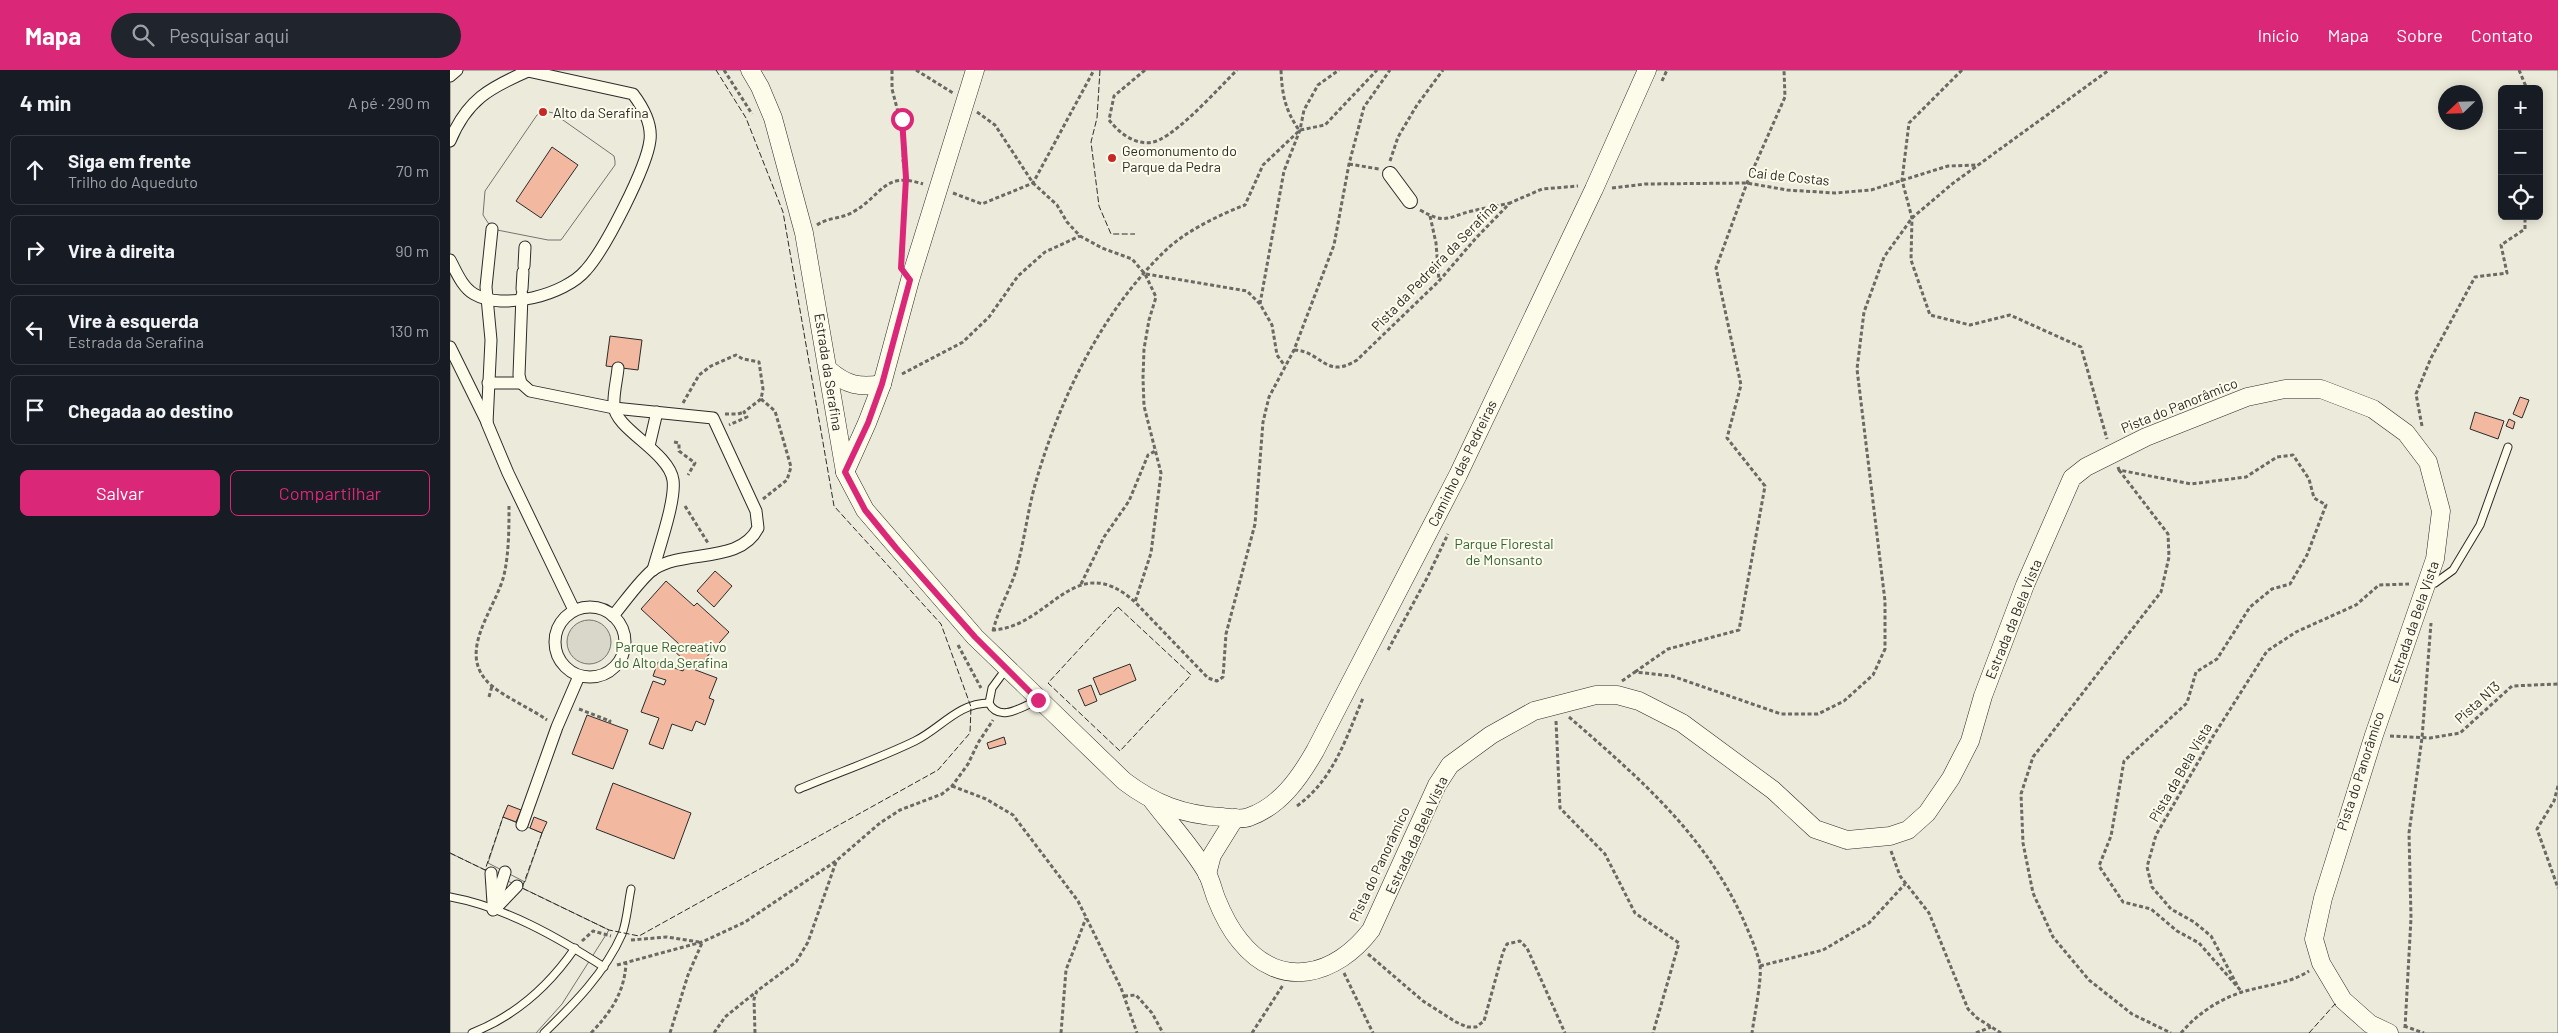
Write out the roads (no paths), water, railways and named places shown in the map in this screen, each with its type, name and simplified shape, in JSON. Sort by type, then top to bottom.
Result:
[{"type":"street","points":[[450,76],[457,70]]},
{"type":"street","name":"Estrada da Serafina","points":[[750,70],[760,87],[773,118],[804,233],[845,472],[865,510],[975,637],[1038,700],[1124,781],[1152,800]]},
{"type":"street","points":[[845,472],[868,423],[882,384],[910,280],[940,189],[975,70]]},
{"type":"street","name":"Caminho das Pedreiras","points":[[1152,800],[1173,809],[1202,816],[1247,818],[1281,798],[1307,765],[1458,475],[1594,189],[1647,70]]},
{"type":"street","points":[[450,140],[465,111],[492,87],[525,71],[633,94],[644,108],[650,139],[638,179],[586,270],[566,287],[486,300],[472,293],[464,284],[450,260]]},
{"type":"street","points":[[1389,172],[1414,205]]},
{"type":"street","points":[[487,423],[490,340],[486,300],[487,266],[492,229]]},
{"type":"street","points":[[526,241],[521,295],[518,367],[522,383],[530,391],[540,394],[614,408],[713,418],[756,512],[758,528],[754,537],[741,546],[721,552],[672,561],[653,570],[613,616]]},
{"type":"street","points":[[450,347],[574,610]]},
{"type":"street","points":[[618,368],[614,408],[623,423],[649,446],[670,470],[673,482],[672,496],[653,570]]},
{"type":"street","points":[[829,370],[840,380],[853,385],[867,387],[882,384]]},
{"type":"street","points":[[488,383],[522,383]]},
{"type":"street","name":"Estrada da Bela Vista","points":[[1152,800],[1207,874],[1216,899],[1240,941],[1264,964],[1291,972],[1306,973],[1327,967],[1359,946],[1371,930],[1437,785],[1450,765],[1492,735],[1534,711],[1555,706],[1607,694],[1640,701],[1660,710],[1703,738],[1773,790],[1815,829],[1847,840],[1890,836],[1908,830],[1919,822],[1951,778],[1970,741],[1983,696],[2025,585],[2072,478],[2086,467],[2146,437],[2247,397],[2285,389],[2321,389],[2373,409],[2406,433],[2428,462],[2441,511],[2431,583],[2374,734],[2323,898],[2314,939],[2321,964],[2343,1000],[2370,1024],[2396,1030]]},
{"type":"street","points":[[649,446],[657,412]]},
{"type":"street","points":[[590,607],[606,611],[613,616],[623,630],[625,647],[618,664],[605,675],[596,677],[579,676],[563,666],[555,649],[554,640],[560,622],[574,610],[590,607]]},
{"type":"street","points":[[522,825],[579,676]]},
{"type":"street","points":[[1207,874],[1212,855],[1235,818]]},
{"type":"street","points":[[493,910],[505,872]]},
{"type":"street","points":[[491,873],[493,910]]},
{"type":"street","points":[[493,910],[517,886]]},
{"type":"lane","points":[[2431,583],[2453,570],[2480,524],[2508,447]]},
{"type":"lane","points":[[1006,668],[992,688],[988,703],[992,710],[999,713],[1010,712],[1038,700]]},
{"type":"lane","points":[[799,789],[917,740],[952,714],[980,703],[988,703]]},
{"type":"lane","points":[[544,1033],[576,1000],[604,966],[619,939],[631,889]]},
{"type":"lane","points":[[450,897],[493,910],[557,936],[604,966]]},
{"type":"lane","points":[[472,1033],[490,1026],[527,1002],[558,973],[575,948]]},
{"type":"place","name":"Alto da Serafina","points":[[543,112]]},
{"type":"place","name":"Geomonumento do Parque da Pedra","points":[[1112,158]]},
{"type":"park label","name":"Parque Florestal de Monsanto","points":[[1504,552]]},
{"type":"park label","name":"Parque Recreativo do Alto da Serafina","points":[[671,654]]}]
